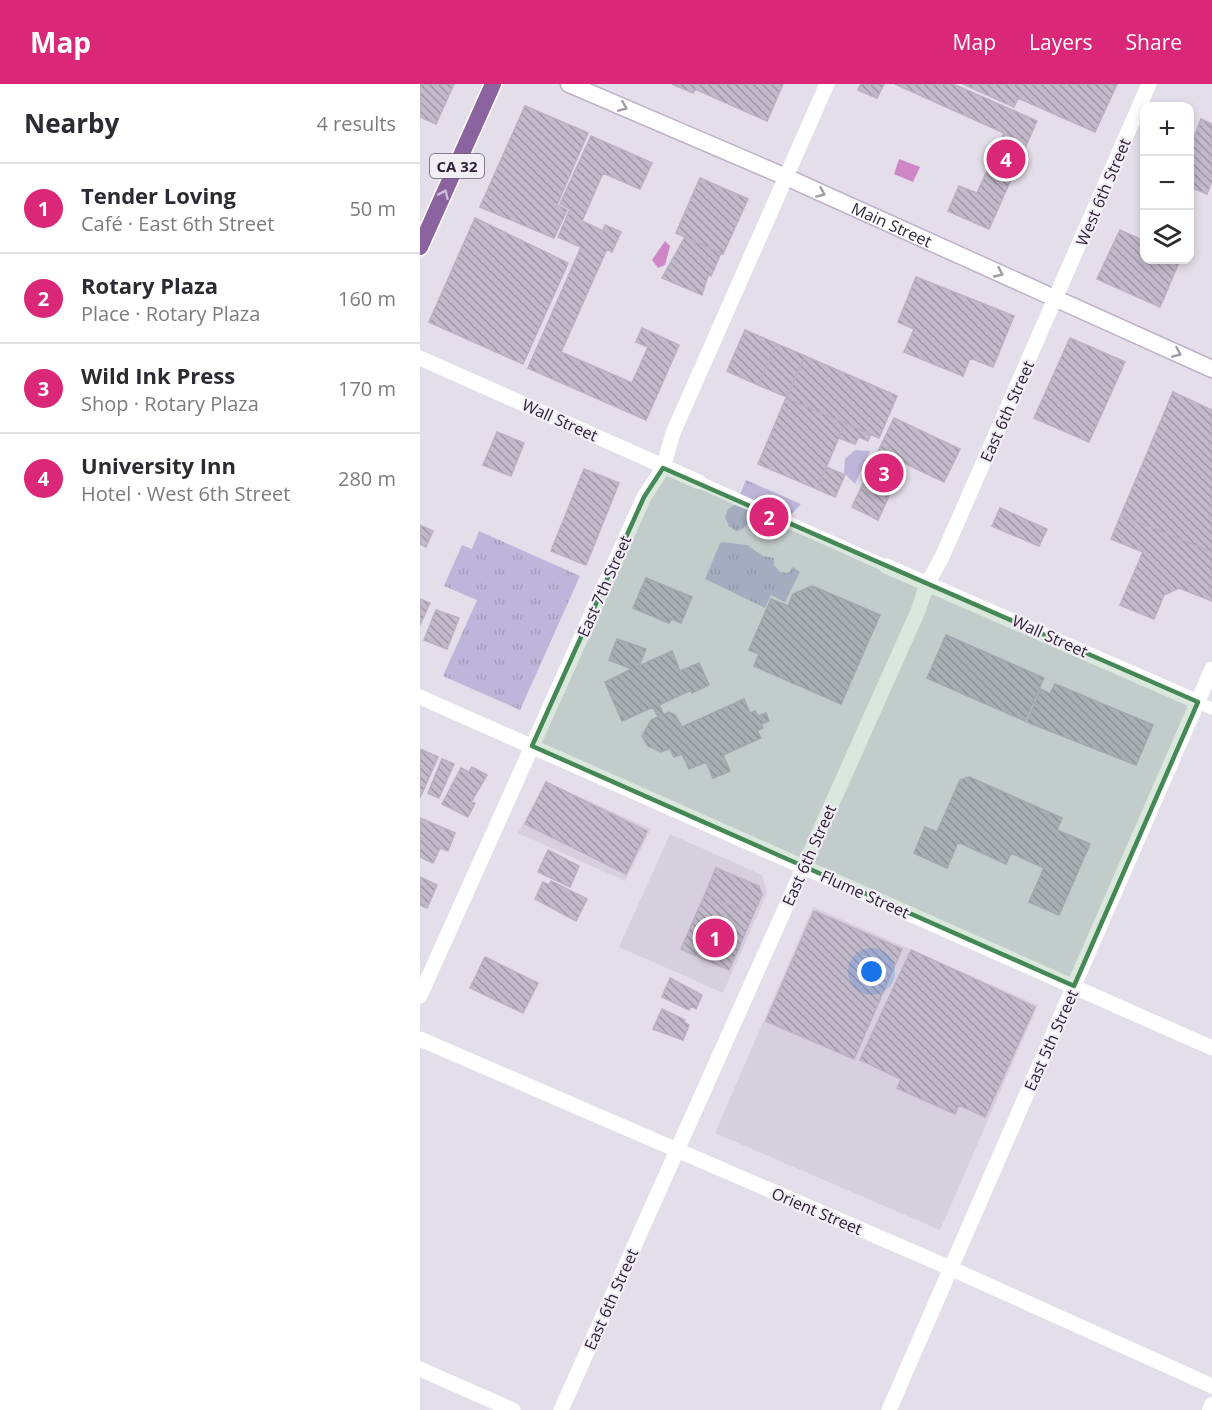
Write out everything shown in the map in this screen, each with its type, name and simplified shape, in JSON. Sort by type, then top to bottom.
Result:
[{"type":"main road","name":"CA 32","points":[[420,247],[493,84]]},
{"type":"main road","name":"Main Street","points":[[569,84],[786,177],[1212,369]]},
{"type":"main road","points":[[1210,1410],[1212,1405]]},
{"type":"street","name":"East 7th Street","points":[[420,996],[644,496],[663,468],[673,433],[827,84]]},
{"type":"street","name":"West 6th Street","points":[[1056,300],[1149,84]]},
{"type":"street","name":"East 6th Street","points":[[561,1410],[918,611],[927,584],[942,556],[1056,300]]},
{"type":"street","name":"Wall Street","points":[[420,358],[663,468],[699,482]]},
{"type":"street","points":[[699,482],[886,566]]},
{"type":"street","name":"Wall Street","points":[[886,566],[1205,705]]},
{"type":"street","name":"East 5th Street","points":[[889,1410],[1074,986],[1205,705],[1212,669]]},
{"type":"street","name":"Flume Street","points":[[420,697],[1212,1048]]},
{"type":"street","name":"Orient Street","points":[[420,1039],[950,1268],[1212,1386]]},
{"type":"street","points":[[420,1369],[513,1410]]},
{"type":"highlighted area","points":[[663,468],[1198,702],[1074,986],[532,746],[644,497]]},
{"type":"shaded area","points":[[899,159],[920,167],[913,182],[894,174]]},
{"type":"shaded area","points":[[665,241],[670,246],[665,265],[658,268],[652,260]]},
{"type":"shaded area","points":[[546,782],[651,829],[625,881],[518,833]]},
{"type":"shaded area","points":[[670,834],[762,875],[767,893],[723,993],[619,947]]},
{"type":"shaded area","points":[[813,907],[1038,1005],[940,1230],[715,1133]]},
{"type":"green space","points":[[855,450],[870,451],[855,484],[844,473],[845,459]]},
{"type":"green space","points":[[746,480],[801,504],[788,518],[770,515],[757,517],[736,531],[729,526],[725,517],[728,509],[736,504]]},
{"type":"green space","points":[[479,531],[580,576],[520,710],[443,676],[477,600],[444,586],[462,545],[472,549]]},
{"type":"green space","points":[[720,543],[747,545],[763,556],[774,558],[774,565],[780,572],[788,573],[793,567],[800,572],[785,602],[771,595],[765,608],[705,579]]},
{"type":"building","points":[[420,84],[454,84],[436,124],[420,117]]},
{"type":"building","points":[[672,84],[783,84],[767,121],[695,89],[693,93]]},
{"type":"building","points":[[861,84],[884,84],[877,98],[858,90]]},
{"type":"building","points":[[895,84],[953,84],[1037,121],[989,229],[948,211],[959,186],[977,193],[1004,133]]},
{"type":"building","points":[[963,84],[1117,84],[1095,132],[1018,98],[1014,107]]},
{"type":"building","points":[[525,106],[588,133],[557,205],[567,210],[554,238],[480,207]]},
{"type":"building","points":[[1201,119],[1212,124],[1212,181],[1207,194],[1194,189],[1194,137]]},
{"type":"building","points":[[591,136],[652,163],[640,189],[603,173],[582,221],[603,231],[605,225],[621,232],[612,252],[607,249],[561,352],[632,383],[648,347],[636,342],[642,328],[679,345],[646,420],[528,368],[581,247],[558,237],[570,209],[560,204]]},
{"type":"building","points":[[700,178],[748,199],[723,254],[676,233]]},
{"type":"building","points":[[475,218],[568,263],[523,364],[429,322]]},
{"type":"building","points":[[1120,230],[1140,239],[1140,264],[1178,264],[1160,307],[1097,279]]},
{"type":"building","points":[[685,237],[721,253],[711,276],[708,275],[702,295],[662,278]]},
{"type":"building","points":[[916,277],[1014,316],[993,367],[970,358],[963,376],[904,352],[914,329],[898,322]]},
{"type":"building","points":[[745,330],[777,344],[758,385],[727,371]]},
{"type":"building","points":[[1070,338],[1125,362],[1089,442],[1034,418]]},
{"type":"building","points":[[777,344],[805,356],[787,397],[758,385]]},
{"type":"building","points":[[805,356],[897,396],[879,438],[786,398]]},
{"type":"building","points":[[1173,392],[1212,410],[1212,552],[1121,515]]},
{"type":"building","points":[[786,398],[845,423],[817,489],[758,464]]},
{"type":"building","points":[[894,418],[960,449],[944,482],[904,463],[878,520],[852,507]]},
{"type":"building","points":[[845,423],[871,434],[868,441],[859,437],[855,444],[839,438]]},
{"type":"building","points":[[497,432],[524,443],[511,476],[483,465]]},
{"type":"building","points":[[826,467],[845,475],[835,497],[817,489]]},
{"type":"building","points":[[584,469],[619,483],[586,565],[551,551]]},
{"type":"building","points":[[1000,508],[1047,529],[1039,546],[992,526]]},
{"type":"building","points":[[1121,515],[1212,552],[1212,601],[1179,588],[1164,595],[1154,619],[1120,605],[1143,552],[1111,539]]},
{"type":"building","points":[[420,525],[433,531],[426,547],[420,544]]},
{"type":"building","points":[[646,578],[692,597],[681,623],[672,619],[669,623],[633,608]]},
{"type":"building","points":[[812,586],[880,615],[841,704],[754,666],[759,654],[749,650],[771,599],[788,606],[793,594]]},
{"type":"building","points":[[420,599],[430,603],[420,625]]},
{"type":"building","points":[[436,610],[459,618],[447,649],[424,640]]},
{"type":"building","points":[[946,635],[1044,678],[1025,721],[927,678]]},
{"type":"building","points":[[617,639],[646,649],[639,666],[672,651],[680,671],[699,663],[709,685],[692,693],[691,690],[659,705],[664,715],[669,712],[675,715],[682,727],[744,699],[750,713],[755,711],[758,716],[766,713],[769,721],[761,724],[763,728],[757,731],[761,738],[723,755],[730,771],[713,778],[706,762],[689,769],[682,754],[674,757],[670,748],[661,752],[648,746],[642,736],[651,720],[658,717],[653,707],[622,721],[605,682],[632,669],[609,660]]},
{"type":"building","points":[[1055,684],[1153,725],[1136,765],[1027,722],[1041,689],[1050,694]]},
{"type":"building","points":[[420,749],[438,757],[420,798]]},
{"type":"building","points":[[442,759],[454,764],[439,798],[428,793]]},
{"type":"building","points":[[472,767],[487,775],[471,802],[475,803],[468,817],[442,804],[461,768],[469,772]]},
{"type":"building","points":[[969,777],[1062,818],[1057,830],[1090,844],[1059,915],[1029,902],[1044,868],[1011,853],[1006,864],[958,842],[947,868],[914,853],[925,827],[937,832],[960,780]]},
{"type":"building","points":[[546,782],[647,831],[626,874],[525,824]]},
{"type":"building","points":[[420,818],[455,833],[448,851],[440,848],[433,863],[420,857]]},
{"type":"building","points":[[548,850],[579,866],[570,887],[538,872]]},
{"type":"building","points":[[716,868],[759,886],[762,895],[753,915],[705,894]]},
{"type":"building","points":[[420,877],[437,885],[427,908],[420,905]]},
{"type":"building","points":[[551,881],[587,899],[576,921],[535,899],[543,882],[549,885]]},
{"type":"building","points":[[705,894],[753,915],[729,970],[681,949]]},
{"type":"building","points":[[814,911],[902,949],[854,1059],[766,1021]]},
{"type":"building","points":[[911,950],[1035,1007],[985,1117],[959,1105],[955,1114],[897,1088],[901,1079],[860,1060]]},
{"type":"building","points":[[485,957],[538,983],[523,1013],[470,988]]},
{"type":"building","points":[[670,978],[702,995],[696,1009],[691,1006],[689,1010],[662,997]]},
{"type":"building","points":[[662,1009],[685,1020],[684,1022],[689,1025],[683,1040],[653,1029]]},
{"type":"place","name":"University Inn","points":[[1006,159]]},
{"type":"place","name":"Wild Ink Press","points":[[884,473]]},
{"type":"place","name":"Rotary Plaza","points":[[769,517]]},
{"type":"place","name":"Tender Loving","points":[[715,938]]}]
